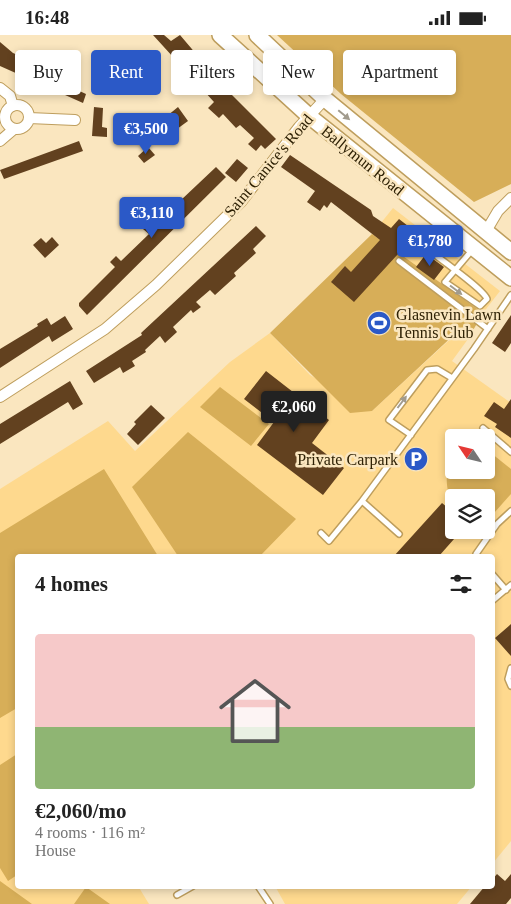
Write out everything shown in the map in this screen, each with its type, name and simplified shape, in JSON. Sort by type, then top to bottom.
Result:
[{"type":"main road","name":"Ballymun Road","points":[[220,35],[309,116],[511,278]]},
{"type":"main road","name":"Ballymun Road","points":[[257,35],[325,99],[485,233],[511,252]]},
{"type":"main road","points":[[473,248],[485,233]]},
{"type":"street","points":[[0,88],[10,96],[13,106]]},
{"type":"street","name":"Saint Canice's Road","points":[[0,397],[105,329],[156,285],[241,202],[309,116],[325,99]]},
{"type":"street","points":[[14,129],[5,120],[7,110],[13,106],[24,107],[29,117]]},
{"type":"street","points":[[29,117],[75,120]]},
{"type":"street","points":[[0,141],[14,129],[24,128],[29,117]]},
{"type":"street","points":[[485,233],[498,211],[511,198]]},
{"type":"lane","points":[[440,222],[422,245],[454,270],[485,293],[487,299],[482,305],[477,306],[445,282],[454,270],[473,248]]},
{"type":"lane","points":[[399,261],[488,329]]},
{"type":"lane","points":[[321,533],[329,541],[362,501],[511,295]]},
{"type":"lane","points":[[411,435],[389,420],[427,371],[437,369],[452,378]]},
{"type":"lane","points":[[483,428],[511,452]]},
{"type":"lane","points":[[362,501],[399,534]]},
{"type":"lane","points":[[476,554],[497,524],[511,511]]},
{"type":"lane","points":[[495,577],[506,590]]},
{"type":"lane","points":[[495,599],[511,585]]},
{"type":"lane","points":[[511,668],[508,679],[511,686]]},
{"type":"lane","points":[[177,895],[188,889]]},
{"type":"lane","points":[[260,889],[270,904]]},
{"type":"shaded area","points":[[277,35],[511,35],[511,184],[474,202],[341,94],[333,87],[333,50],[293,50]]},
{"type":"shaded area","points":[[393,208],[500,291],[483,313],[372,234]]},
{"type":"shaded area","name":"Glasnevin Lawn Tennis Club","points":[[372,234],[483,313],[468,339],[457,332],[372,411],[350,413],[270,333]]},
{"type":"shaded area","points":[[458,332],[468,339],[452,361],[511,403],[511,841],[495,861],[495,554],[15,554],[15,889],[140,889],[149,904],[0,904],[0,489],[108,421],[135,451],[230,362],[270,333],[310,375],[372,411]]},
{"type":"shaded area","points":[[220,387],[269,424],[251,446],[200,407]]},
{"type":"shaded area","points":[[188,432],[296,519],[262,554],[177,554],[132,487]]},
{"type":"shaded area","points":[[495,456],[511,469],[511,494],[495,512],[495,489],[448,489],[447,479],[495,479]]},
{"type":"shaded area","points":[[104,469],[157,554],[15,554],[15,709],[0,718],[0,533]]},
{"type":"shaded area","points":[[15,755],[15,876],[8,881],[0,868],[0,765]]},
{"type":"shaded area","points":[[0,881],[32,904],[0,904]]},
{"type":"shaded area","points":[[85,889],[89,889],[110,904],[74,904]]},
{"type":"shaded area","points":[[277,889],[470,889],[457,904],[285,904]]},
{"type":"building","points":[[153,35],[164,35],[171,41],[180,35],[193,50],[171,50],[171,55]]},
{"type":"building","points":[[0,42],[15,54],[15,73],[0,66]]},
{"type":"building","points":[[81,92],[86,94],[83,103],[65,95],[81,95]]},
{"type":"building","points":[[208,95],[232,95],[276,139],[265,149],[261,145],[256,151],[248,144],[254,138],[240,125],[236,128],[223,114],[219,118],[208,108],[214,102]]},
{"type":"building","points":[[94,107],[103,108],[102,127],[107,128],[107,137],[92,136]]},
{"type":"building","points":[[178,107],[188,121],[177,129],[167,116]]},
{"type":"building","points":[[79,141],[83,151],[4,179],[0,170]]},
{"type":"building","points":[[148,147],[155,155],[144,163],[138,156]]},
{"type":"building","points":[[290,155],[371,210],[373,216],[391,228],[399,219],[417,233],[400,255],[398,254],[354,302],[331,282],[345,266],[351,272],[380,240],[331,202],[327,208],[324,205],[320,211],[307,202],[315,191],[281,167]]},
{"type":"building","points":[[237,159],[248,168],[236,182],[225,173]]},
{"type":"building","points":[[216,167],[226,177],[87,315],[79,306],[79,303],[115,267],[110,262],[116,256],[121,261],[149,234],[143,229],[152,221],[156,225],[170,212],[166,208],[177,197],[180,201]]},
{"type":"building","points":[[256,226],[266,236],[253,249],[256,253],[234,273],[236,276],[215,295],[210,290],[196,302],[201,307],[193,313],[191,310],[173,327],[177,332],[165,343],[160,336],[145,350],[146,352],[132,361],[135,366],[123,373],[120,367],[94,383],[86,371],[142,335],[141,333]]},
{"type":"building","points":[[52,237],[59,245],[45,258],[33,245],[41,238],[46,243]]},
{"type":"building","points":[[426,254],[444,267],[434,280],[416,267]]},
{"type":"building","points":[[511,315],[511,343],[505,352],[492,343]]},
{"type":"building","points":[[65,316],[73,329],[52,342],[49,336],[0,368],[0,349],[38,326],[37,324],[47,318],[51,325]]},
{"type":"building","points":[[266,371],[329,420],[312,443],[344,468],[323,495],[257,445],[274,422],[244,399]]},
{"type":"building","points":[[70,381],[83,404],[73,410],[68,402],[0,444],[0,424]]},
{"type":"building","points":[[511,399],[511,438],[495,427],[497,424],[484,416],[494,402],[504,409]]},
{"type":"building","points":[[151,405],[165,418],[138,445],[127,434],[136,424],[134,422]]},
{"type":"building","points":[[442,503],[445,506],[445,539],[454,539],[441,554],[396,554]]},
{"type":"building","points":[[511,624],[511,656],[495,638]]},
{"type":"building","points":[[497,874],[505,881],[511,874],[511,898],[506,904],[470,904],[482,889],[495,889],[495,876]]},
{"type":"place","name":"Glasnevin Lawn Tennis Club","points":[[379,323]]},
{"type":"place","name":"Private Carpark","points":[[416,459]]}]
